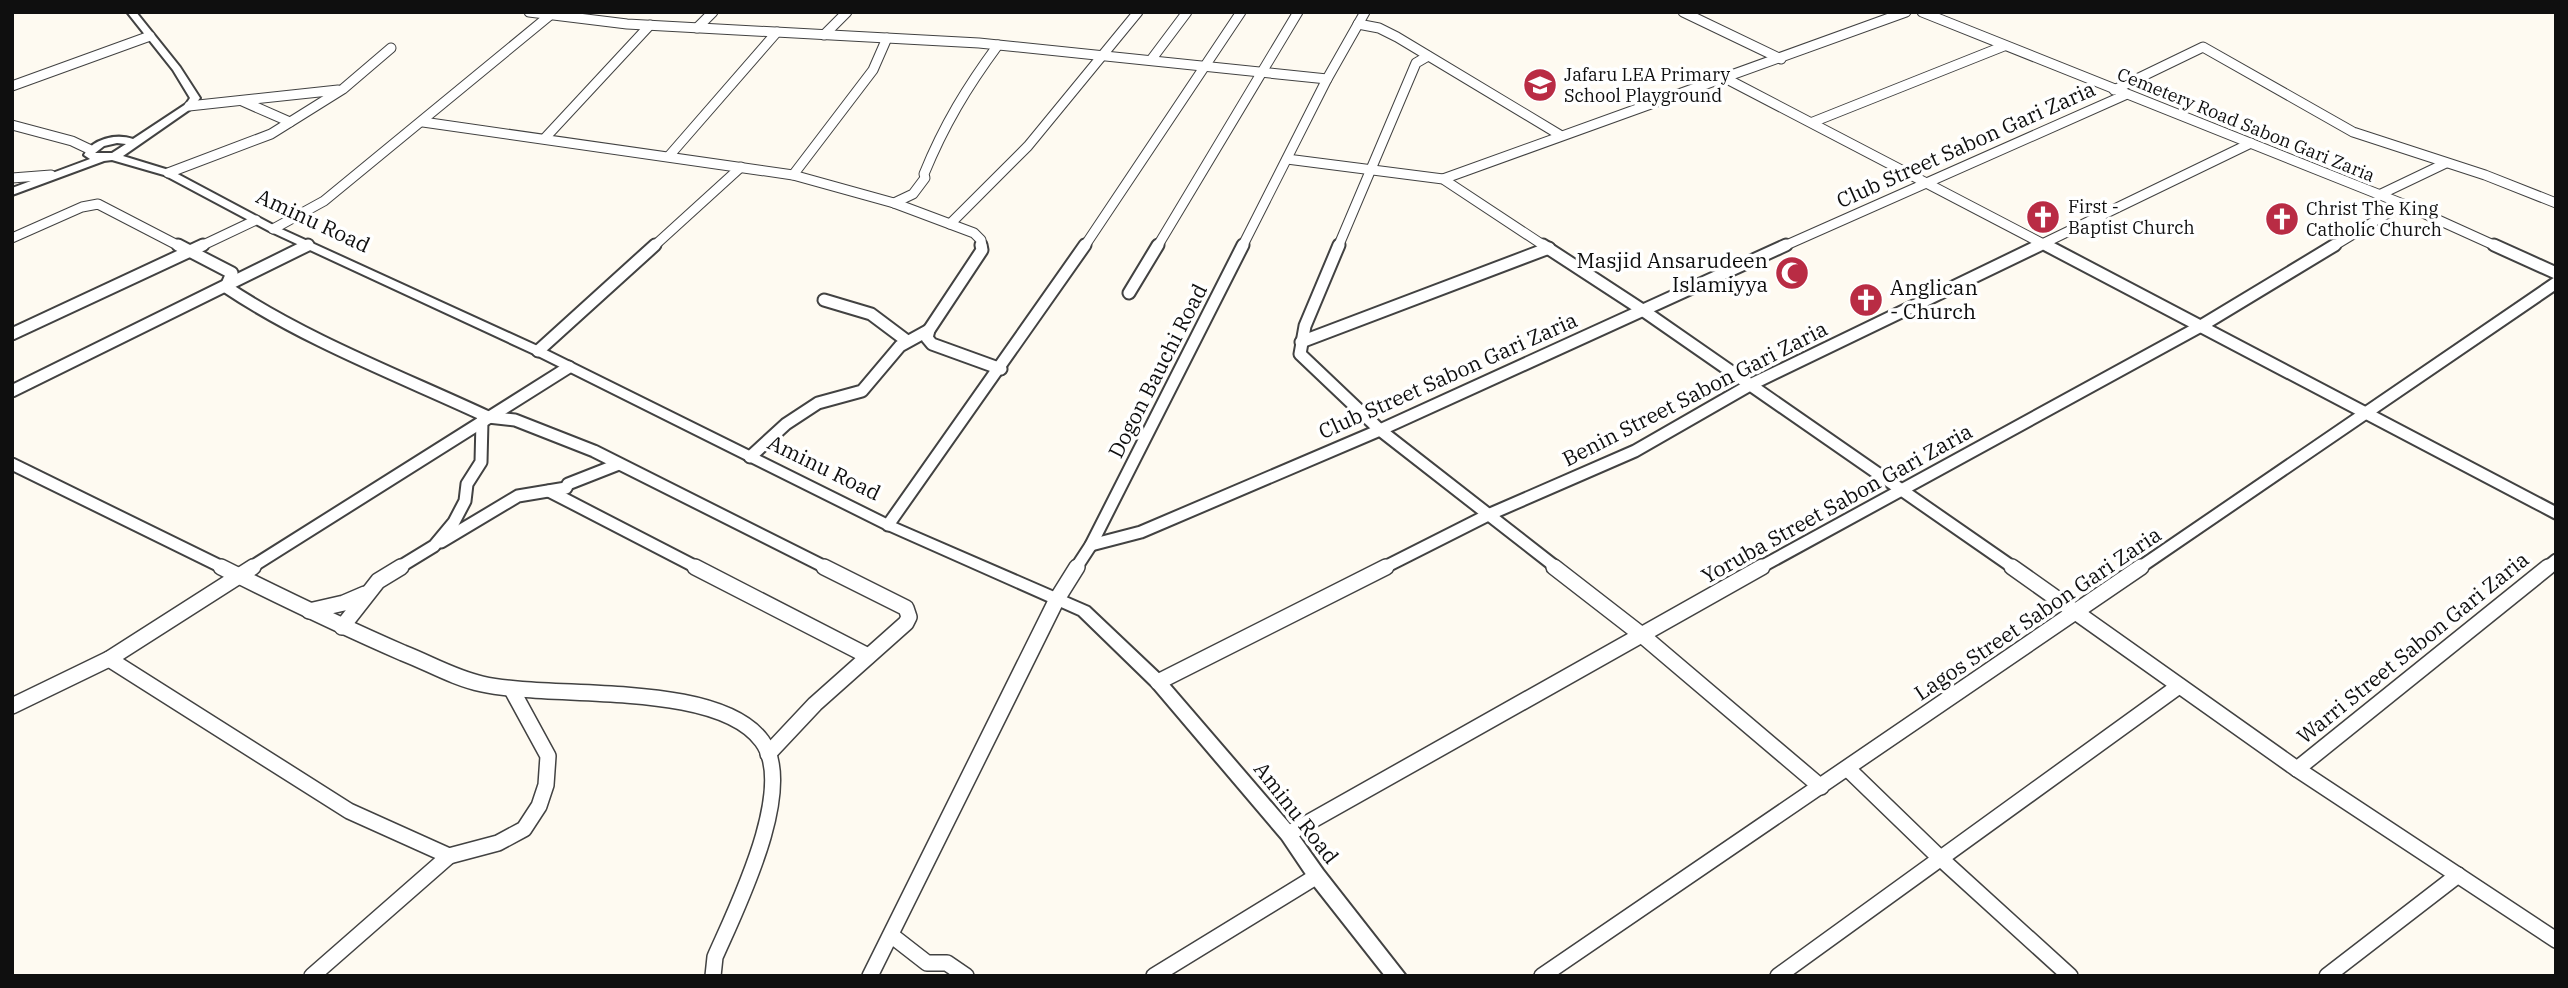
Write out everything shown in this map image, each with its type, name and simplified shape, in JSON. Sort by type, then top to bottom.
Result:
[{"type":"street","points":[[12,192],[98,155],[131,146],[189,106],[195,98],[131,12]]},
{"type":"street","points":[[529,12],[650,25],[998,45],[1327,79]]},
{"type":"street","points":[[585,20],[593,12]]},
{"type":"street","points":[[697,28],[713,12]]},
{"type":"street","points":[[824,35],[847,12]]},
{"type":"street","points":[[950,224],[1028,146],[1138,12]]},
{"type":"street","points":[[1151,60],[1186,12]]},
{"type":"street","points":[[888,525],[1001,369],[1241,12]]},
{"type":"street","points":[[1129,293],[1298,12]]},
{"type":"street","name":"Dogon Bauchi Road","points":[[870,976],[1057,599],[1091,545],[1327,79],[1365,12]]},
{"type":"street","points":[[1687,14],[1701,12]]},
{"type":"street","points":[[1443,179],[1560,135],[1782,59],[1906,12]]},
{"type":"street","name":"Cemetery Road Sabon Gari Zaria","points":[[1922,12],[2119,93],[2403,204],[2556,273]]},
{"type":"street","points":[[1687,14],[1782,59]]},
{"type":"street","points":[[273,229],[324,201],[549,16]]},
{"type":"street","points":[[1358,24],[1379,28],[1560,135]]},
{"type":"street","points":[[545,138],[650,25]]},
{"type":"street","points":[[669,156],[777,32]]},
{"type":"street","points":[[12,86],[150,36]]},
{"type":"street","points":[[793,175],[873,69],[887,38]]},
{"type":"street","points":[[894,203],[913,194],[926,178],[924,174],[943,128],[969,83],[998,45]]},
{"type":"street","points":[[1813,122],[2004,46]]},
{"type":"street","name":"Club Street Sabon Gari Zaria","points":[[1091,545],[1141,533],[1380,430],[1641,309],[1928,183],[2119,93],[2203,47],[2353,132],[2446,163]]},
{"type":"street","points":[[169,173],[271,134],[343,89],[391,48]]},
{"type":"street","points":[[1428,56],[1416,63],[1370,168],[1305,326],[1300,355],[1380,430],[1643,636],[1821,787]]},
{"type":"street","points":[[1725,78],[2046,244],[2365,416],[2556,513]]},
{"type":"street","points":[[189,106],[343,89]]},
{"type":"street","points":[[240,100],[290,122]]},
{"type":"street","points":[[98,155],[114,140],[171,118]]},
{"type":"street","points":[[423,122],[793,175],[894,203],[974,233],[981,240],[982,250],[929,330],[927,338],[932,344],[1001,369]]},
{"type":"street","points":[[12,125],[72,141],[98,155]]},
{"type":"street","points":[[72,141],[128,140],[145,164]]},
{"type":"street","name":"Benin Street Sabon Gari Zaria","points":[[1158,682],[1488,515],[1635,451],[1750,385],[2251,143]]},
{"type":"street","name":"Aminu Road","points":[[98,155],[145,164],[169,173],[273,229],[538,351],[888,525],[1084,611],[1158,682],[1288,834],[1317,876],[1397,976]]},
{"type":"street","points":[[1287,159],[1443,179],[1641,309],[1901,488],[2297,769],[2556,940]]},
{"type":"street","points":[[2379,195],[2446,163],[2556,203]]},
{"type":"street","points":[[538,351],[741,167]]},
{"type":"street","points":[[12,178],[56,173]]},
{"type":"street","points":[[12,238],[82,207],[98,204],[232,273],[226,287]]},
{"type":"street","name":"Yoruba Street Sabon Gari Zaria","points":[[1288,834],[1901,488],[2201,326],[2403,204]]},
{"type":"street","points":[[12,334],[256,220]]},
{"type":"street","points":[[12,391],[307,245]]},
{"type":"street","points":[[1301,342],[1549,248]]},
{"type":"street","name":"Lagos Street Sabon Gari Zaria","points":[[1542,976],[2556,283]]},
{"type":"street","points":[[226,287],[264,312],[307,334],[485,419],[515,420],[594,451],[906,608],[909,617],[906,623],[868,656],[768,754]]},
{"type":"street","points":[[824,300],[871,314],[907,341]]},
{"type":"street","points":[[750,457],[786,424],[818,402],[862,391],[907,341],[929,330]]},
{"type":"street","points":[[12,706],[109,659],[569,367]]},
{"type":"street","points":[[434,546],[454,522],[465,501],[467,484],[481,462],[485,419]]},
{"type":"street","points":[[342,627],[378,581],[475,524],[510,500],[530,493],[558,491],[568,484],[619,464]]},
{"type":"street","points":[[14,467],[145,526],[238,577],[342,627],[480,684],[512,690],[669,699],[720,713],[752,729],[768,754],[773,790],[767,827],[715,957],[713,976]]},
{"type":"street","points":[[558,491],[755,595],[789,617],[868,656]]},
{"type":"street","name":"Warri Street Sabon Gari Zaria","points":[[2297,769],[2556,560]]},
{"type":"street","points":[[309,611],[344,603],[368,592]]},
{"type":"street","points":[[109,659],[349,811],[449,856]]},
{"type":"street","points":[[1778,976],[2179,686]]},
{"type":"street","points":[[312,976],[449,856],[498,843],[524,829],[539,806],[546,785],[548,756],[512,690]]},
{"type":"street","points":[[1848,769],[2070,976]]},
{"type":"street","points":[[2327,976],[2458,875]]},
{"type":"street","points":[[1154,976],[1317,876]]},
{"type":"street","points":[[891,935],[901,948],[917,953],[927,963],[947,963],[966,976]]},
{"type":"place","name":"Jafaru LEA Primary School Playground","points":[[1540,85]]},
{"type":"place","name":"First - Baptist Church","points":[[2043,217]]},
{"type":"place","name":"Christ The King Catholic Church","points":[[2282,219]]},
{"type":"place","name":"Masjid Ansarudeen Islamiyya","points":[[1792,273]]},
{"type":"place","name":"Anglican - Church","points":[[1866,300]]}]
